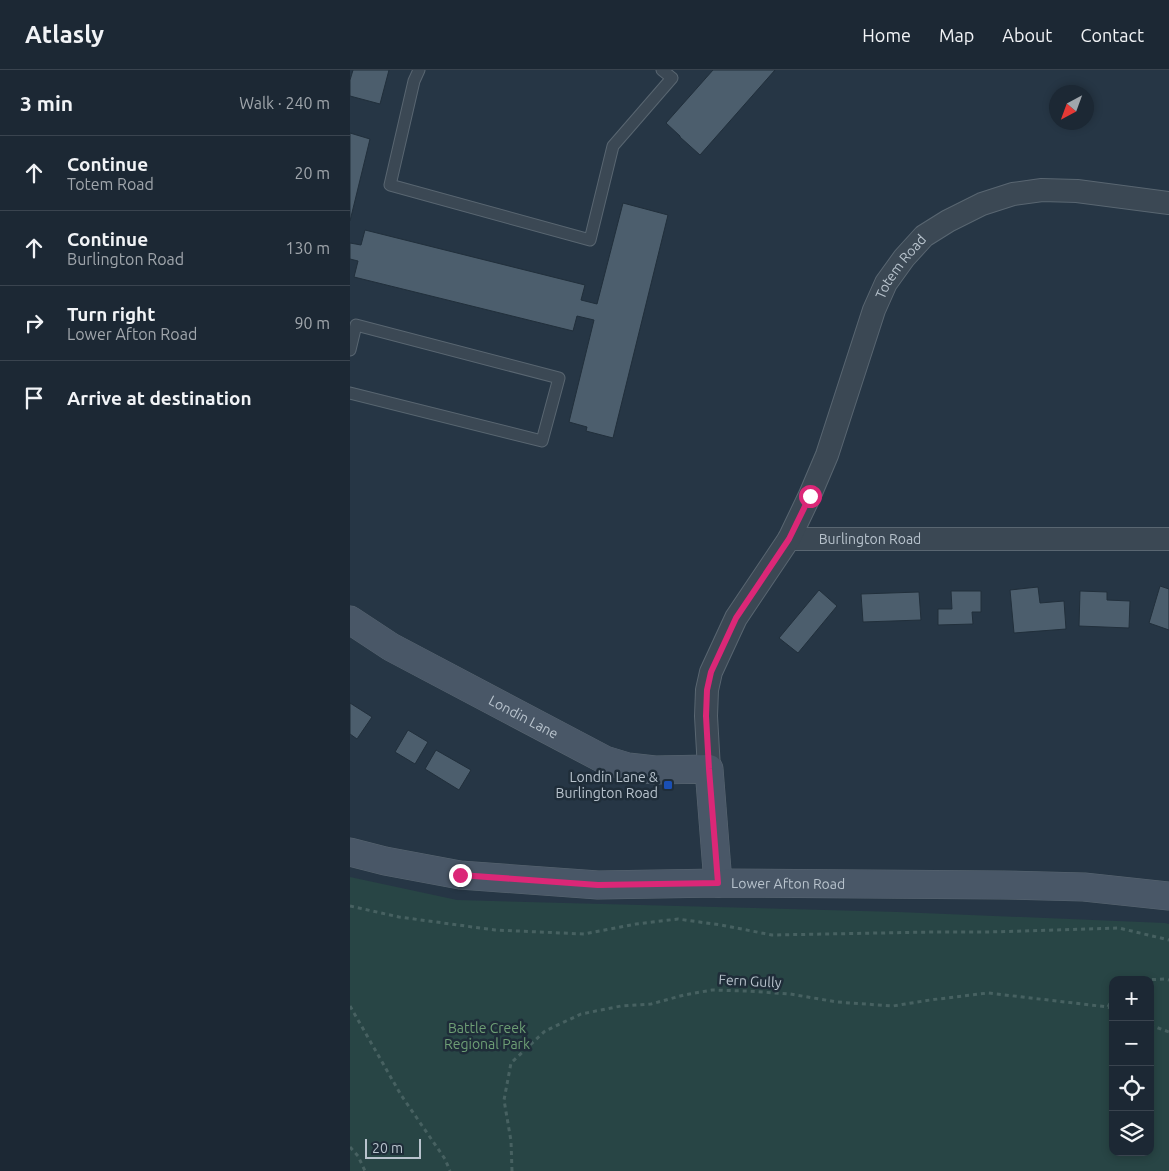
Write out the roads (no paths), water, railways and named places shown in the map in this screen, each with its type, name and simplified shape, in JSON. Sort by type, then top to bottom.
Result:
[{"type":"main road","name":"Londin Lane","points":[[350,620],[391,647],[605,760],[628,767],[655,770],[709,769]]},
{"type":"main road","points":[[709,769],[718,883]]},
{"type":"main road","name":"Lower Afton Road","points":[[350,852],[385,861],[460,875],[598,885],[718,883],[1012,885],[1084,888],[1169,896]]},
{"type":"street","name":"Totem Road","points":[[789,539],[810,496],[827,454],[874,310],[886,283],[904,258],[924,236],[948,221],[982,204],[1013,194],[1042,190],[1076,191],[1169,203]]},
{"type":"street","name":"Burlington Road","points":[[789,539],[1169,539]]},
{"type":"street","points":[[709,769],[706,716],[707,690],[711,672],[736,618],[789,539]]},
{"type":"lane","points":[[419,70],[414,81],[390,185],[590,240],[613,146],[672,78],[662,70]]},
{"type":"lane","points":[[350,350],[356,325],[559,378],[542,441],[350,393]]},
{"type":"place","name":"Londin Lane & Burlington Road","points":[[668,785]]},
{"type":"park label","name":"Battle Creek Regional Park","points":[[487,1036]]}]
